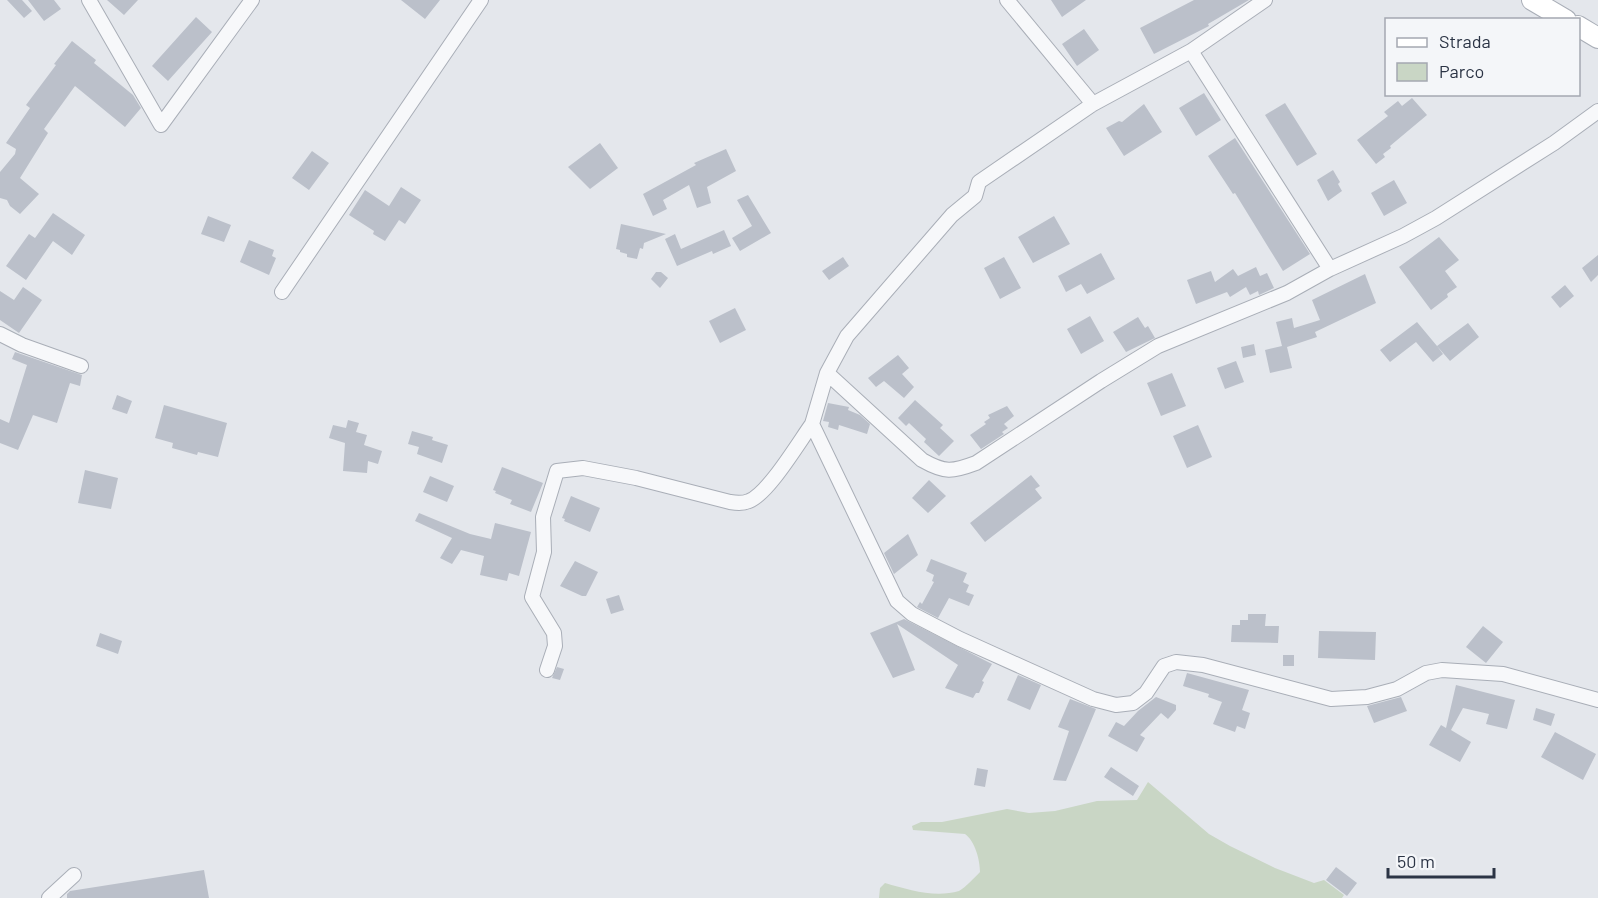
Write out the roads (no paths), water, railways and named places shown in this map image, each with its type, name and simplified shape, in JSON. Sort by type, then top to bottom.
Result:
[{"type":"street","points":[[89,0],[161,125],[252,0]]},
{"type":"street","points":[[282,292],[481,0]]},
{"type":"street","points":[[1008,0],[1093,104]]},
{"type":"street","points":[[547,670],[556,640],[532,597],[544,552],[543,517],[557,471],[583,468],[636,478],[730,502],[748,502],[764,491],[812,424],[827,373],[847,336],[952,215],[975,196],[979,182],[1093,104],[1191,51],[1265,0]]},
{"type":"street","points":[[1533,0],[1563,18]]},
{"type":"street","points":[[1580,27],[1598,38]]},
{"type":"street","points":[[1191,51],[1330,269]]},
{"type":"street","points":[[827,373],[922,460],[937,469],[956,471],[976,463],[1158,346],[1287,293],[1330,269],[1403,236],[1436,218],[1554,143],[1598,111]]},
{"type":"street","points":[[0,334],[22,345],[81,366]]},
{"type":"street","points":[[812,424],[897,601],[912,614],[960,639],[1094,699],[1116,705],[1133,704],[1146,693],[1164,666],[1176,662],[1203,665],[1331,699],[1367,697],[1397,688],[1426,673],[1442,670],[1503,674],[1598,700]]},
{"type":"street","points":[[49,898],[74,875]]}]
